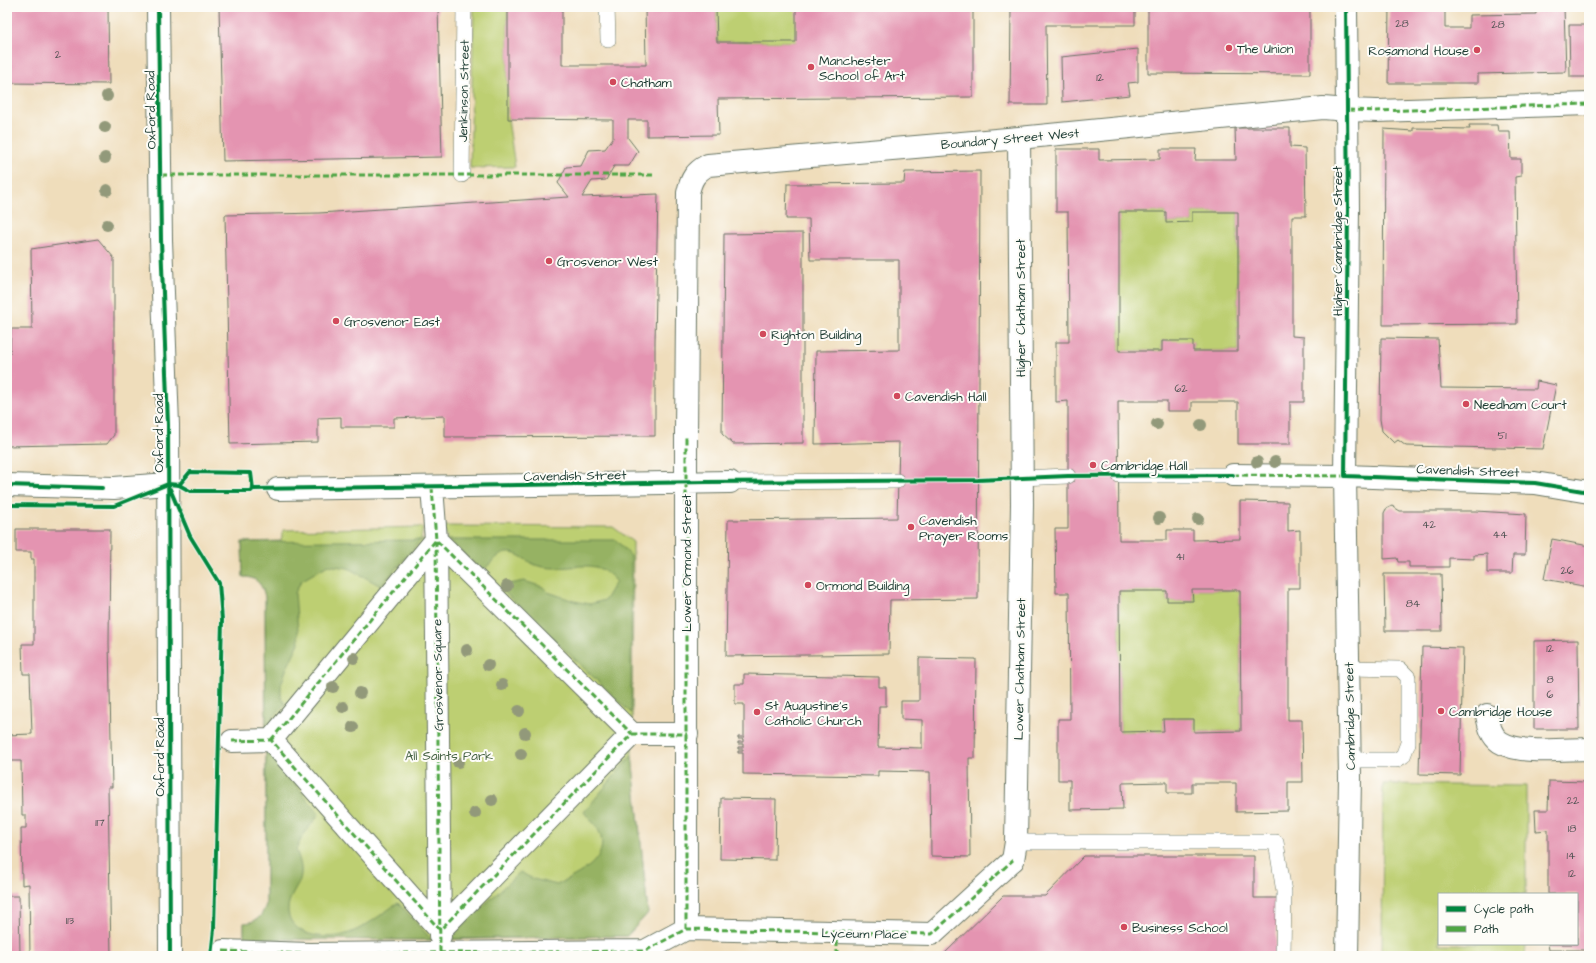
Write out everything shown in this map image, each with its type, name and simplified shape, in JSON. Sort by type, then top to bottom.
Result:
[{"type":"street","name":"Oxford Road","points":[[158,7],[161,240],[168,409],[170,956]]},
{"type":"street","name":"Higher Cambridge Street","points":[[1345,476],[1348,110],[1346,7]]},
{"type":"street","name":"Boundary Street West","points":[[688,193],[691,180],[698,171],[708,165],[1019,138],[1323,108],[1377,111],[1589,104]]},
{"type":"street","name":"Higher Chatham Street","points":[[1019,138],[1020,478]]},
{"type":"street","name":"Lower Ormond Street","points":[[686,929],[687,734],[685,482],[688,193]]},
{"type":"street","name":"Cavendish Street","points":[[1233,475],[1345,476],[1535,483],[1589,492]]},
{"type":"street","name":"Cambridge Street","points":[[1345,476],[1350,760],[1347,956]]},
{"type":"street","name":"Lower Chatham Street","points":[[1014,851],[1022,504],[1020,478]]},
{"type":"street","name":"Cavendish Street","points":[[278,489],[730,482]]},
{"type":"street","points":[[7,485],[114,488],[168,484]]},
{"type":"street","name":"Grosvenor Square","points":[[432,487],[436,540],[440,952]]},
{"type":"street","points":[[232,741],[271,740],[436,540],[632,734],[687,734]]},
{"type":"street","points":[[1487,715],[1490,730],[1499,742],[1512,748],[1589,749]]},
{"type":"street","points":[[271,740],[440,930],[632,734]]},
{"type":"street","name":"Lyceum Place","points":[[686,929],[932,934],[1014,851]]},
{"type":"street","points":[[223,951],[309,954],[645,951],[686,929]]},
{"type":"lane","name":"Jenkinson Street","points":[[462,175],[464,7]]},
{"type":"lane","points":[[608,7],[608,40]]},
{"type":"lane","name":"Cavendish Street","points":[[1119,475],[1233,475]]},
{"type":"lane","points":[[1020,478],[1068,476]]},
{"type":"lane","name":"Cavendish Street","points":[[730,482],[897,481]]},
{"type":"lane","points":[[1348,668],[1400,669],[1408,677],[1408,743],[1403,756],[1396,760],[1350,760]]},
{"type":"lane","points":[[1014,851],[1276,842],[1284,892],[1283,956]]},
{"type":"green space","points":[[474,7],[508,7],[508,119],[515,167],[470,168]]},
{"type":"green space","points":[[716,7],[922,7],[796,42],[717,42]]},
{"type":"green space","points":[[1119,212],[1166,212],[1166,223],[1192,222],[1192,212],[1238,212],[1238,351],[1193,351],[1193,342],[1162,341],[1162,351],[1119,351]]},
{"type":"green space","name":"All Saints Park","points":[[444,526],[613,527],[633,542],[632,755],[648,913],[627,936],[440,940],[244,939],[244,923],[256,920],[266,905],[265,597],[263,589],[256,580],[243,577],[242,542],[281,541],[283,530],[423,527],[421,540],[447,540]]},
{"type":"green space","points":[[421,540],[381,586],[348,568],[328,565],[301,581],[295,593],[299,643],[286,670],[281,685],[281,697],[285,704],[266,725],[265,597],[263,589],[256,580],[243,577],[242,542]]},
{"type":"green space","points":[[448,540],[616,540],[631,556],[631,713],[502,590],[510,584],[524,581],[543,587],[548,592],[574,601],[590,604],[605,600],[616,581],[599,568],[580,566],[550,568],[535,565],[511,553],[506,553],[499,556],[482,571]]},
{"type":"green space","points":[[1192,590],[1240,590],[1241,731],[1194,732],[1194,719],[1164,719],[1164,731],[1120,732],[1119,591],[1167,591],[1167,601],[1193,601]]},
{"type":"green space","points":[[266,748],[319,814],[302,837],[296,850],[301,865],[301,874],[288,906],[290,919],[295,926],[309,934],[317,936],[326,937],[343,935],[365,926],[398,903],[432,940],[244,939],[244,923],[256,920],[266,905]]},
{"type":"green space","points":[[632,755],[648,913],[627,936],[447,939],[520,872],[533,879],[557,885],[583,871],[590,865],[601,851],[602,841],[598,828],[584,812]]},
{"type":"green space","points":[[1383,784],[1526,786],[1526,893],[1438,893],[1438,945],[1526,945],[1525,956],[1382,956]]},
{"type":"building","points":[[7,7],[108,7],[109,84],[7,83]]},
{"type":"building","points":[[219,7],[438,7],[442,157],[223,161]]},
{"type":"building","points":[[508,7],[562,7],[562,65],[646,65],[645,7],[716,7],[717,42],[796,42],[796,7],[973,7],[973,97],[718,99],[719,135],[647,136],[647,120],[628,120],[628,138],[638,151],[629,166],[614,166],[606,180],[592,181],[582,197],[658,194],[655,436],[445,437],[445,416],[394,418],[394,427],[341,427],[341,417],[318,418],[318,442],[230,444],[225,215],[319,213],[569,197],[558,183],[566,167],[581,166],[589,150],[605,149],[613,138],[613,120],[508,119]]},
{"type":"building","points":[[1011,7],[1135,7],[1135,25],[1046,25],[1047,105],[1010,105]]},
{"type":"building","name":"The Union","points":[[1148,7],[1310,7],[1310,74],[1148,73]]},
{"type":"building","name":"Rosamond House","points":[[1389,7],[1445,7],[1445,28],[1469,28],[1469,15],[1536,14],[1536,7],[1564,7],[1566,72],[1478,74],[1478,83],[1388,83]]},
{"type":"building","points":[[1569,25],[1589,25],[1589,77],[1570,77]]},
{"type":"building","points":[[1138,49],[1138,82],[1128,83],[1130,95],[1062,102],[1061,57]]},
{"type":"building","points":[[1469,125],[1497,125],[1498,131],[1510,131],[1511,159],[1521,159],[1521,176],[1515,177],[1517,324],[1383,325],[1384,129],[1413,131],[1413,128],[1470,129]]},
{"type":"building","name":"Cambridge Hall","points":[[1235,128],[1290,128],[1290,147],[1305,148],[1306,216],[1292,216],[1292,336],[1304,337],[1304,402],[1290,402],[1290,444],[1238,444],[1238,402],[1192,402],[1192,411],[1167,411],[1167,401],[1118,401],[1119,540],[1167,540],[1167,530],[1193,530],[1193,540],[1240,539],[1240,501],[1288,502],[1288,531],[1300,530],[1300,588],[1288,588],[1288,720],[1302,720],[1303,782],[1288,782],[1288,811],[1236,812],[1236,783],[1192,783],[1192,793],[1167,793],[1167,782],[1122,783],[1123,809],[1070,810],[1070,780],[1058,780],[1058,719],[1070,719],[1069,593],[1056,593],[1055,529],[1068,529],[1068,401],[1056,402],[1056,342],[1069,342],[1068,212],[1056,212],[1056,149],[1099,149],[1099,160],[1160,159],[1160,149],[1196,149],[1195,160],[1236,160]],"holes":[[[1119,212],[1166,212],[1166,223],[1192,222],[1192,212],[1238,212],[1238,351],[1193,351],[1193,341],[1162,341],[1162,351],[1119,351]],[[1192,590],[1240,590],[1241,731],[1194,732],[1194,719],[1163,719],[1164,731],[1120,732],[1119,591],[1167,591],[1167,601],[1193,601]]]},
{"type":"building","name":"Cavendish Hall","points":[[980,171],[978,599],[890,600],[889,654],[726,656],[728,520],[897,518],[899,442],[815,444],[816,351],[899,350],[899,260],[810,260],[809,219],[786,219],[787,184],[904,183],[905,172]]},
{"type":"building","name":"Righton Building","points":[[803,233],[803,443],[733,444],[722,434],[724,234]]},
{"type":"building","points":[[98,239],[114,258],[114,435],[107,444],[7,446],[7,352],[10,353],[11,329],[32,329],[31,249]]},
{"type":"building","name":"Needham Court","points":[[1381,338],[1438,339],[1441,388],[1536,389],[1537,381],[1556,385],[1543,449],[1406,446],[1398,440],[1394,443],[1382,431],[1380,419]]},
{"type":"building","points":[[1392,506],[1400,511],[1476,511],[1526,514],[1525,555],[1513,555],[1512,573],[1487,573],[1487,554],[1474,555],[1474,559],[1449,558],[1449,567],[1409,567],[1409,562],[1398,562],[1397,558],[1384,559],[1384,513],[1386,509]]},
{"type":"building","points":[[16,529],[110,529],[109,643],[112,787],[108,787],[111,956],[30,956],[29,884],[22,885],[21,828],[26,828],[26,815],[22,815],[21,761],[7,761],[7,735],[32,734],[30,674],[23,674],[22,644],[34,644],[34,559],[31,559],[31,552],[16,552]]},
{"type":"building","points":[[1552,539],[1589,546],[1589,587],[1544,579]]},
{"type":"building","points":[[1384,574],[1441,574],[1442,631],[1385,631]]},
{"type":"building","points":[[1578,640],[1579,729],[1534,729],[1534,641]]},
{"type":"building","name":"Cambridge House","points":[[1422,647],[1463,648],[1460,775],[1419,774]]},
{"type":"building","points":[[919,658],[976,659],[975,758],[969,758],[970,857],[931,856],[930,772],[878,771],[878,776],[743,774],[743,753],[738,753],[738,751],[743,751],[743,749],[738,749],[738,747],[743,747],[743,744],[738,744],[738,742],[743,742],[743,739],[738,739],[738,737],[744,737],[744,704],[735,704],[735,684],[744,684],[744,674],[879,677],[879,687],[886,687],[886,706],[879,706],[878,747],[922,748],[922,720],[901,719],[901,701],[919,701]]},
{"type":"building","points":[[1549,781],[1589,782],[1589,950],[1549,950],[1548,945],[1578,945],[1578,893],[1548,893],[1548,830],[1536,831],[1535,810],[1548,810]]},
{"type":"building","points":[[721,798],[776,799],[775,860],[720,859]]},
{"type":"building","name":"Business School","points":[[1084,856],[1254,856],[1254,898],[1278,898],[1276,956],[942,956],[1003,896],[1045,896]]},
{"type":"building","points":[[7,896],[19,896],[20,956],[7,956]]},
{"type":"marked path","points":[[1348,110],[1377,111],[1589,104]]},
{"type":"marked path","points":[[161,175],[654,175]]},
{"type":"marked path","points":[[223,951],[309,954],[645,951],[686,929],[686,435]]},
{"type":"marked path","points":[[1233,475],[1345,476]]},
{"type":"marked path","points":[[432,487],[436,540],[440,952]]},
{"type":"marked path","points":[[271,740],[436,540],[632,734]]},
{"type":"marked path","points":[[232,741],[271,740],[440,930],[632,734],[687,734]]},
{"type":"marked path","points":[[686,929],[932,934],[1013,860]]},
{"type":"marked path","points":[[837,933],[837,956]]},
{"type":"cycle path","points":[[158,7],[161,240],[168,425],[170,956]]},
{"type":"cycle path","points":[[1346,7],[1348,209],[1345,476],[1535,483],[1589,492]]},
{"type":"cycle path","points":[[179,485],[190,472],[251,473],[253,489]]},
{"type":"cycle path","points":[[7,505],[114,506],[168,484],[179,485],[190,491],[251,491],[253,489],[707,482],[978,480],[1068,476],[1233,475]]},
{"type":"cycle path","points":[[7,485],[102,488]]},
{"type":"cycle path","points":[[170,489],[190,536],[219,583],[222,620],[214,929],[211,956]]},
{"type":"place","name":"The Union","points":[[1229,48]]},
{"type":"place","name":"Rosamond House","points":[[1477,50]]},
{"type":"place","name":"Manchester School of Art","points":[[811,67]]},
{"type":"place","name":"Chatham","points":[[613,82]]},
{"type":"place","name":"Grosvenor West","points":[[549,261]]},
{"type":"place","name":"Grosvenor East","points":[[336,321]]},
{"type":"place","name":"Righton Building","points":[[763,334]]},
{"type":"place","name":"Cavendish Hall","points":[[897,396]]},
{"type":"place","name":"Needham Court","points":[[1466,404]]},
{"type":"place","name":"Cambridge Hall","points":[[1093,465]]},
{"type":"place","name":"Cavendish Prayer Rooms","points":[[911,527]]},
{"type":"place","name":"Ormond Building","points":[[808,585]]},
{"type":"place","name":"Cambridge House","points":[[1441,711]]},
{"type":"place","name":"St Augustine's Catholic Church","points":[[757,712]]},
{"type":"place","name":"Business School","points":[[1124,927]]}]
